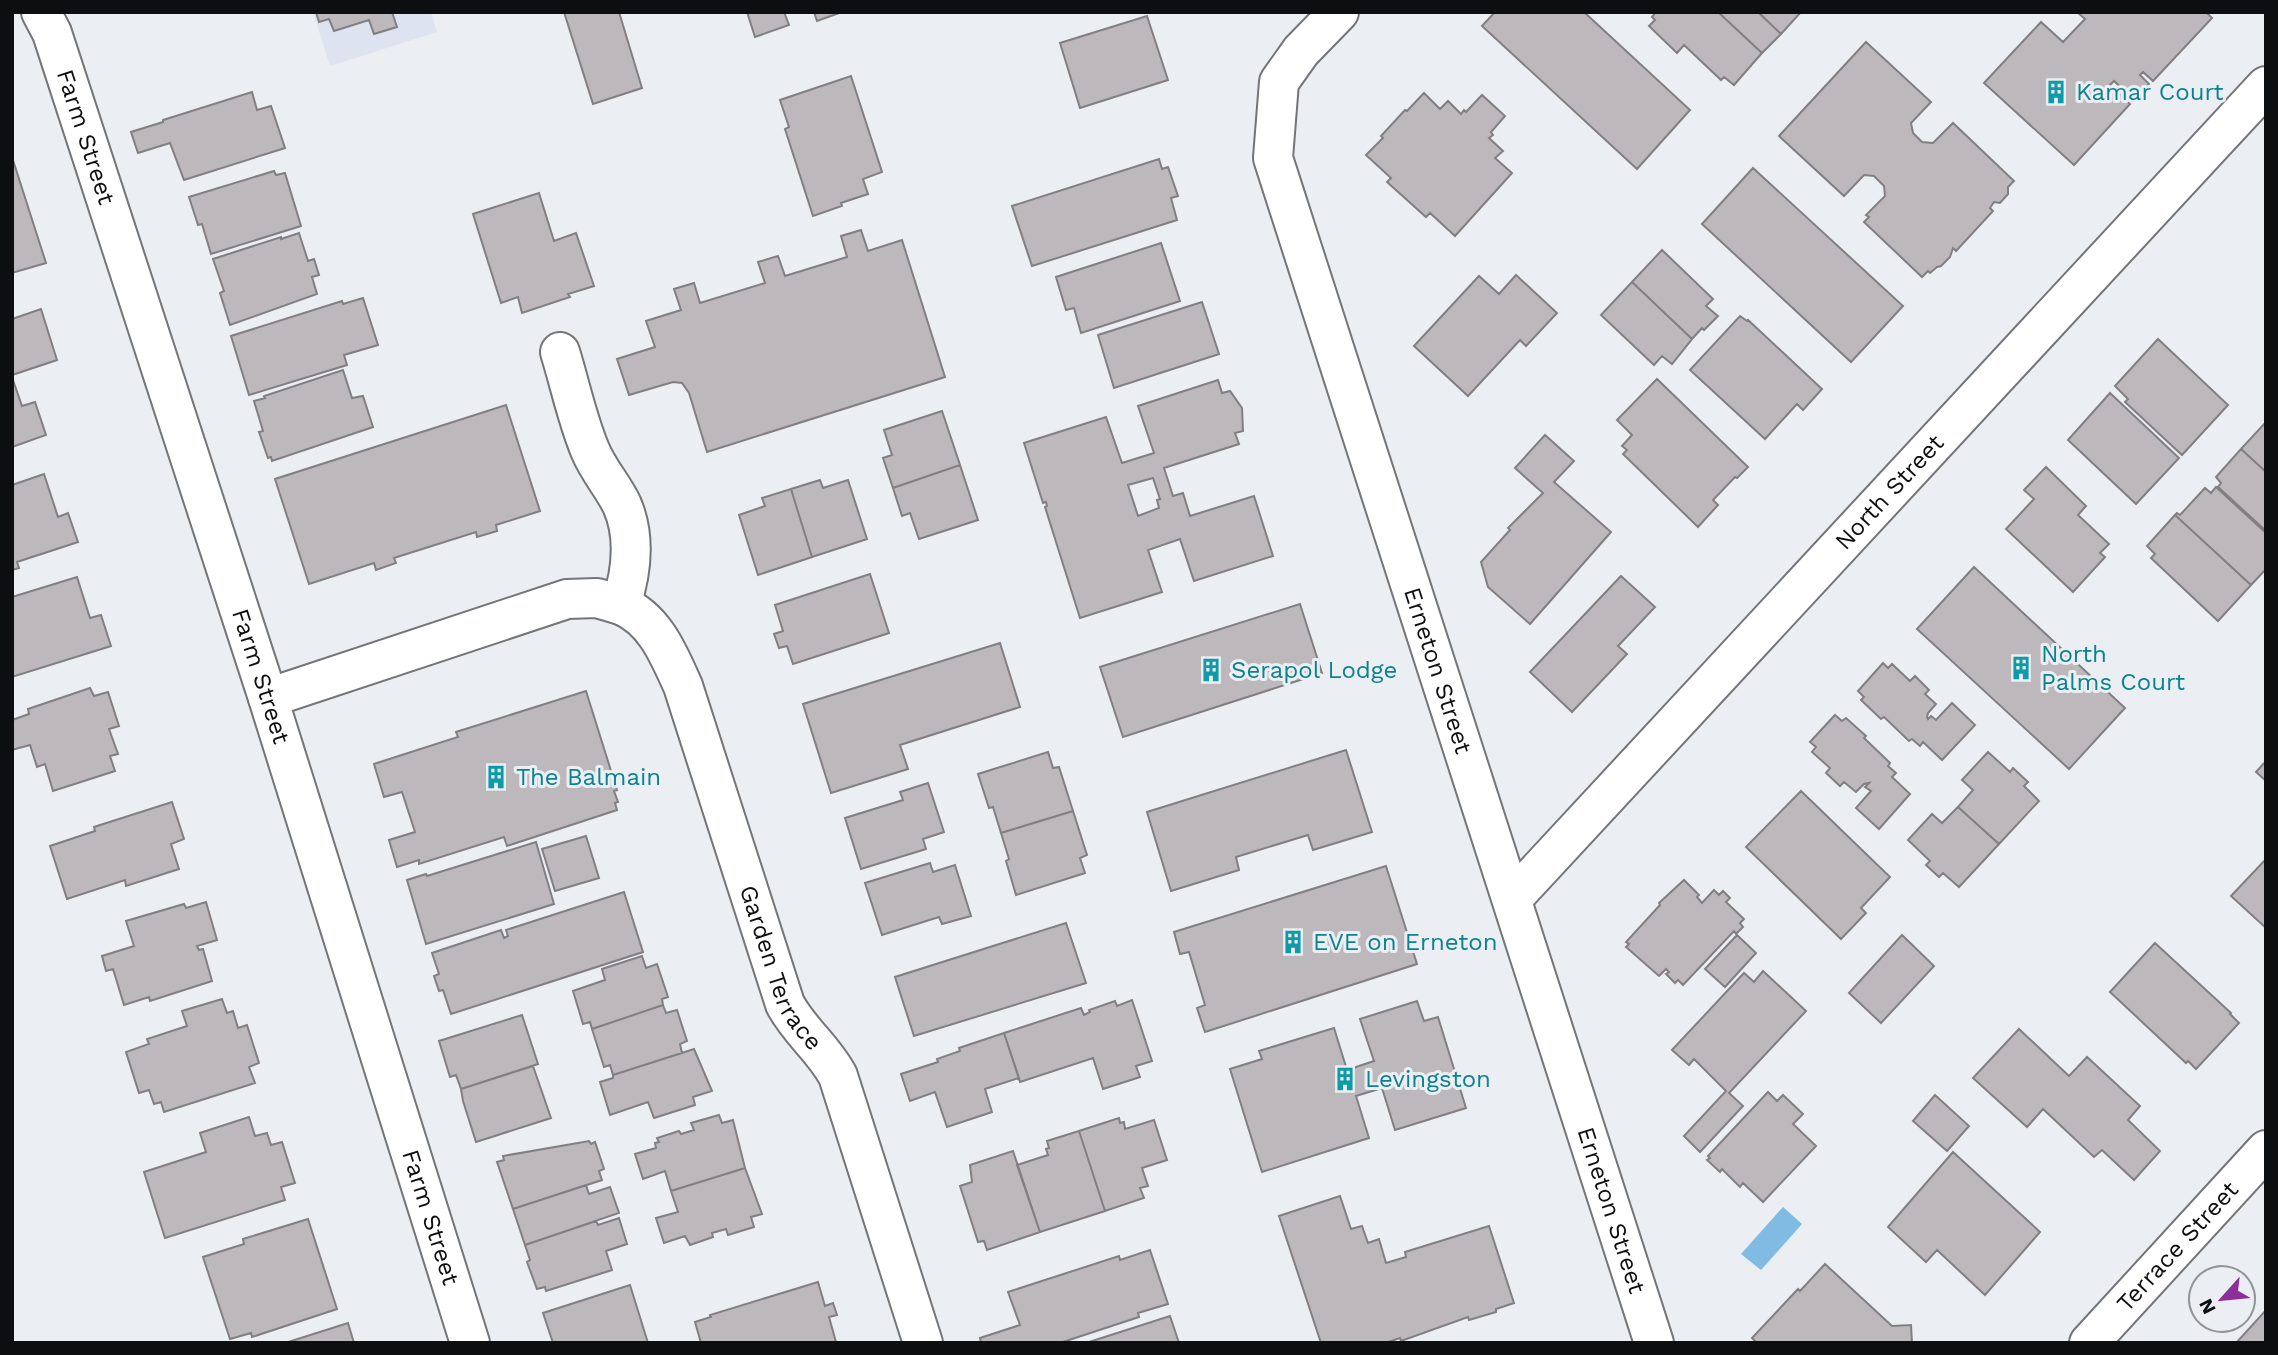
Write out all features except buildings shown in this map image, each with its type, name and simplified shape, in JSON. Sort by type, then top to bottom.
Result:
[{"type":"street","name":"Farm Street","points":[[41,12],[52,33],[268,698],[470,1343]]},
{"type":"street","name":"Erneton Street","points":[[1339,12],[1301,51],[1279,82],[1273,158],[1654,1343]]},
{"type":"street","name":"North Street","points":[[1512,899],[2266,86]]},
{"type":"street","points":[[560,352],[588,446],[622,506],[631,547],[631,563],[621,605]]},
{"type":"street","name":"Garden Terrace","points":[[268,698],[566,599],[597,597],[621,605],[641,617],[664,646],[683,686],[785,1004],[838,1076],[923,1343]]},
{"type":"street","name":"Terrace Street","points":[[2089,1343],[2266,1150]]},
{"type":"shaded area","points":[[313,12],[431,12],[437,32],[330,66]]},
{"type":"water","points":[[1783,1207],[1802,1224],[1761,1270],[1741,1254]]},
{"type":"place","name":"Kamar Court","points":[[2056,92]]},
{"type":"place","name":"North Palms Court","points":[[2021,668]]},
{"type":"place","name":"Serapol Lodge","points":[[1211,670]]},
{"type":"place","name":"The Balmain","points":[[496,777]]},
{"type":"place","name":"EVE on Erneton","points":[[1293,942]]},
{"type":"place","name":"Levingston","points":[[1345,1079]]}]
